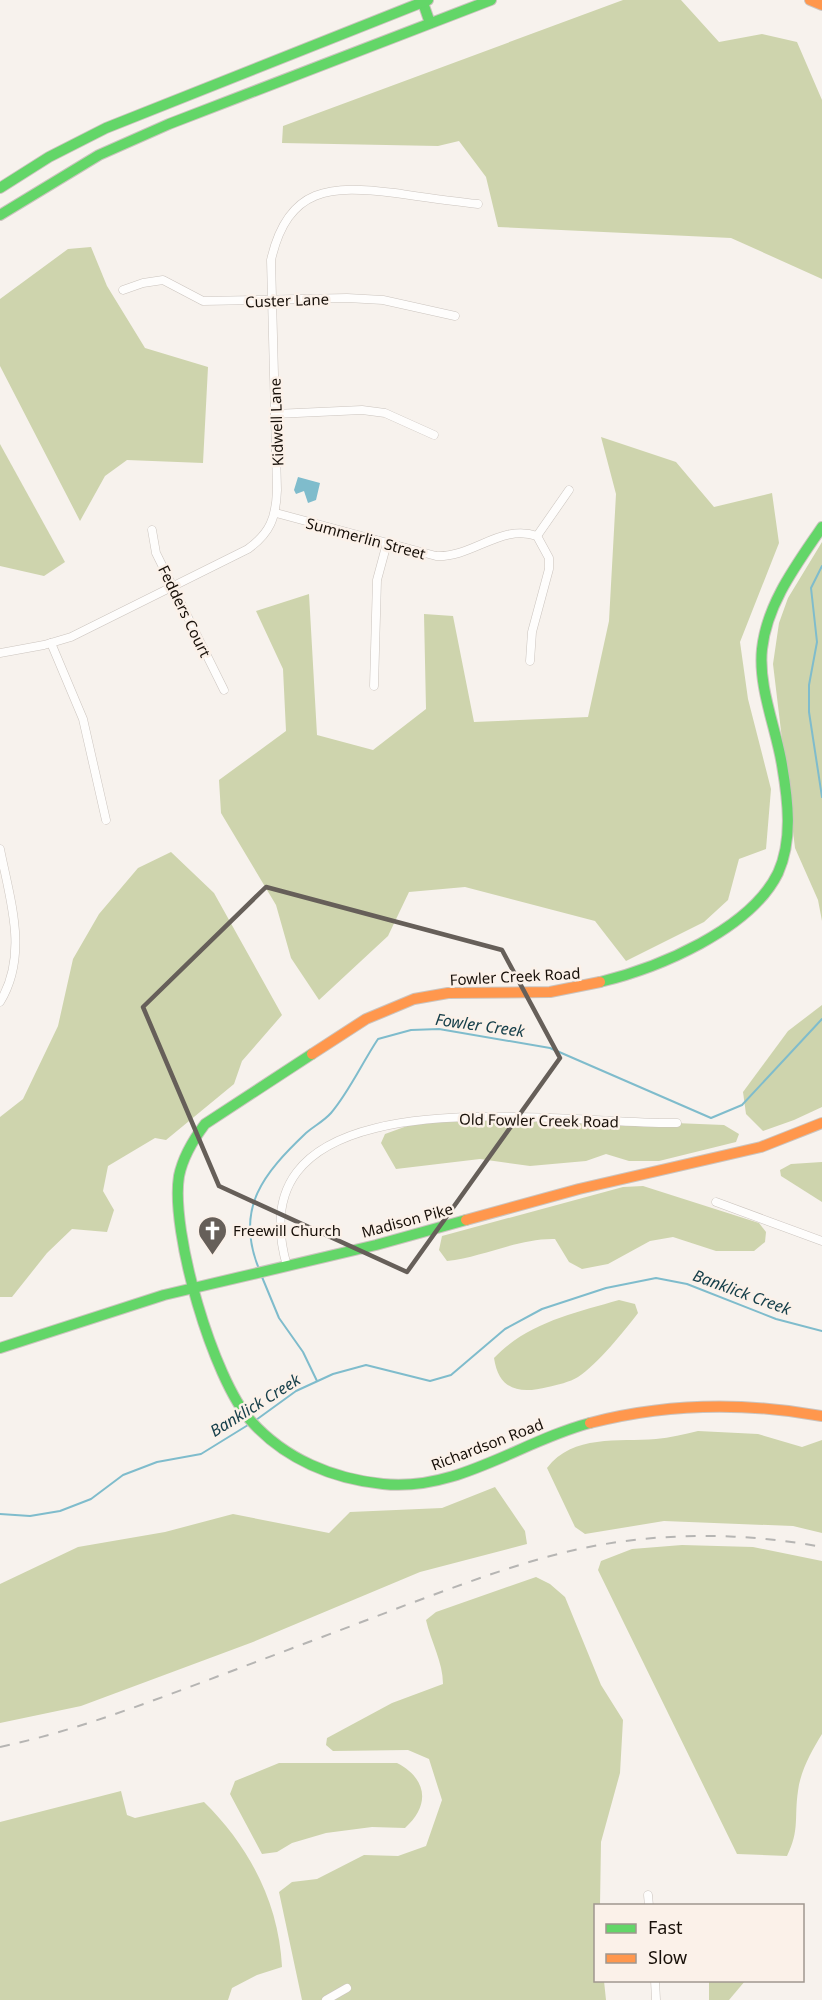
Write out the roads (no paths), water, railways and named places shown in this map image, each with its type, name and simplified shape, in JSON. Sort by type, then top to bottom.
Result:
[{"type":"main road","points":[[0,215],[44,186],[126,142],[491,0]]},
{"type":"main road","points":[[810,0],[822,5]]},
{"type":"main road","points":[[0,188],[49,157],[106,128],[425,1],[430,23]]},
{"type":"main road","name":"Fowler Creek Road","points":[[195,1287],[177,1210],[178,1176],[191,1142],[205,1124],[225,1109],[359,1023],[390,1006],[418,998],[454,994],[548,992],[595,986],[647,968],[712,934],[747,912],[767,892],[785,855],[787,807],[782,760],[765,688],[762,650],[766,626],[777,599],[822,527]]},
{"type":"main road","name":"Madison Pike","points":[[0,1348],[108,1311],[195,1287],[376,1245],[579,1189],[761,1147],[822,1122]]},
{"type":"main road","name":"Richardson Road","points":[[195,1287],[223,1377],[242,1409],[275,1442],[305,1462],[341,1477],[395,1485],[447,1478],[572,1427],[629,1413],[715,1404],[782,1408],[822,1416]]},
{"type":"street","name":"Kidwell Lane","points":[[276,513],[271,260],[276,239],[296,209],[314,197],[339,188],[355,188],[478,204]]},
{"type":"street","name":"Custer Lane","points":[[123,290],[143,283],[163,280],[203,301],[347,298],[384,300],[455,316]]},
{"type":"street","points":[[275,414],[362,410],[385,413],[434,435]]},
{"type":"street","points":[[530,661],[532,632],[549,569],[546,548],[537,536],[569,490]]},
{"type":"street","points":[[0,653],[51,644],[248,549],[264,536],[276,513]]},
{"type":"street","name":"Summerlin Street","points":[[276,513],[445,556],[458,554],[516,531],[537,536]]},
{"type":"street","name":"Fedders Court","points":[[152,530],[156,553],[224,690]]},
{"type":"street","points":[[374,686],[377,580],[387,543]]},
{"type":"street","points":[[51,644],[84,719],[106,820]]},
{"type":"street","points":[[0,849],[13,913],[16,947],[13,972],[0,1002]]},
{"type":"street","name":"Old Fowler Creek Road","points":[[287,1266],[279,1228],[286,1196],[295,1176],[305,1163],[320,1151],[350,1135],[372,1127],[464,1117],[677,1123]]},
{"type":"street","points":[[716,1202],[822,1240]]},
{"type":"street","points":[[648,1895],[649,1904]]},
{"type":"street","points":[[655,1982],[656,2000]]},
{"type":"street","points":[[326,2000],[347,1988]]},
{"type":"water","points":[[298,477],[320,483],[316,500],[308,503],[304,491],[296,494],[294,490]]},
{"type":"waterway","name":"Fowler Creek","points":[[822,566],[811,588],[817,642],[809,685],[809,712],[822,797]]},
{"type":"waterway","name":"Fowler Creek","points":[[259,1269],[252,1247],[250,1228],[257,1193],[277,1163],[338,1105],[378,1039],[411,1030],[439,1029],[550,1048],[711,1118],[742,1105],[822,1019]]},
{"type":"waterway","name":"Fowler Creek","points":[[262,1277],[279,1318],[303,1352],[317,1381]]},
{"type":"waterway","name":"Banklick Creek","points":[[256,1420],[296,1391],[333,1374],[366,1365],[430,1381],[451,1375],[505,1329],[542,1309],[606,1288],[656,1278],[687,1284],[776,1319],[822,1331]]},
{"type":"waterway","name":"Banklick Creek","points":[[0,1514],[30,1516],[60,1511],[91,1499],[123,1475],[157,1462],[201,1454],[248,1425]]},
{"type":"railway","points":[[0,1747],[52,1734],[128,1710],[449,1589],[557,1554],[639,1539],[700,1536],[761,1539],[822,1547]]},
{"type":"place","name":"Freewill Church","points":[[212,1256]]}]
